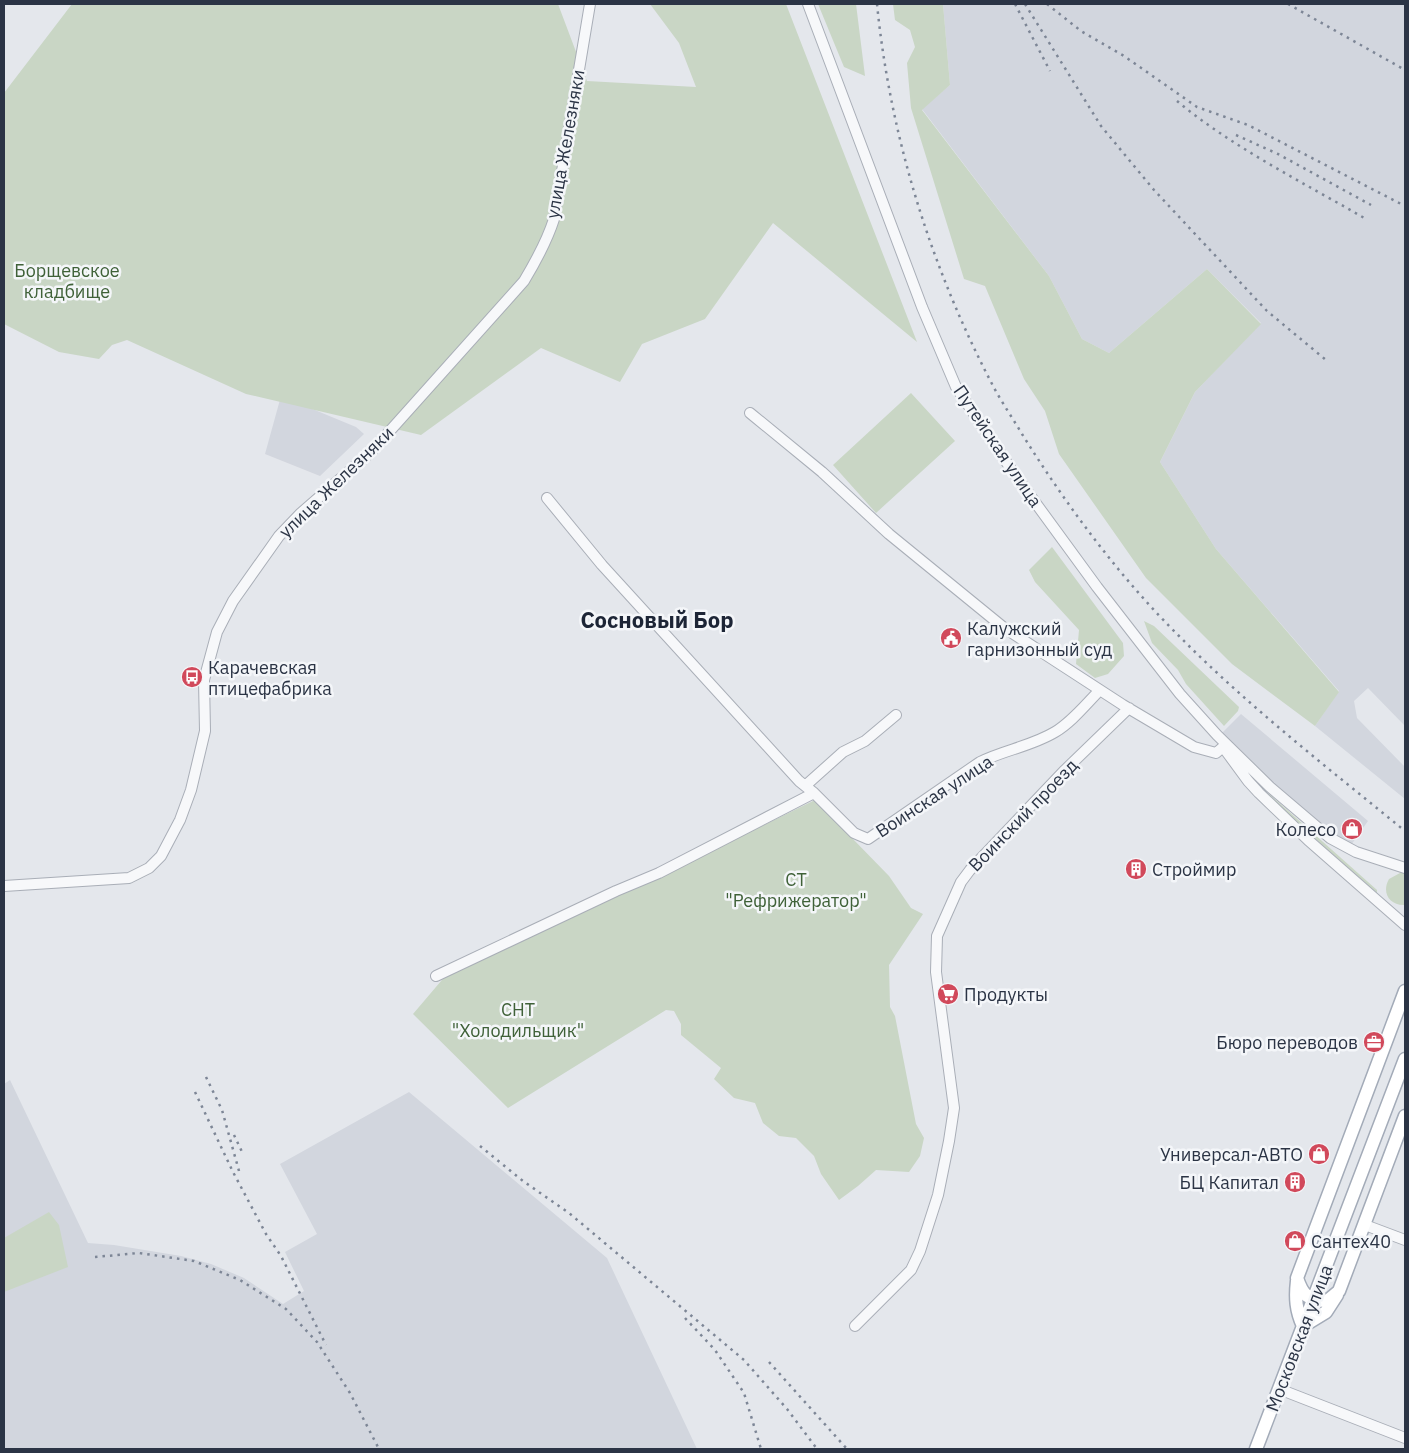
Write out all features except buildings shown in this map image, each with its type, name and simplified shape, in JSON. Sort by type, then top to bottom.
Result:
[{"type":"main road","points":[[1405,991],[1297,1278],[1295,1296],[1297,1313],[1303,1326],[1326,1312],[1339,1291],[1405,1116]]},
{"type":"main road","name":"Московская улица","points":[[1256,1449],[1405,1059]]},
{"type":"main road","points":[[1297,1278],[1302,1292],[1313,1300],[1327,1301],[1339,1291]]},
{"type":"street","name":"улица Железняки","points":[[4,886],[129,878],[149,868],[161,856],[180,820],[193,780],[205,731],[204,680],[217,632],[233,601],[279,536],[301,513],[371,452],[524,281],[535,264],[554,219],[590,4]]},
{"type":"street","name":"Путейская улица","points":[[808,4],[922,307],[956,388],[1013,472],[1180,694],[1217,735],[1270,787],[1330,838],[1356,852],[1405,868]]},
{"type":"street","points":[[750,413],[822,472],[889,534],[1003,627],[1100,690],[1194,747],[1216,752],[1223,747]]},
{"type":"street","points":[[547,498],[602,565],[799,781],[809,789]]},
{"type":"street","name":"Воинская улица","points":[[809,789],[854,833],[868,839],[980,762],[1026,746],[1056,732],[1100,690]]},
{"type":"street","name":"Воинский проезд","points":[[855,1326],[911,1270],[920,1251],[940,1186],[950,1141],[954,1108],[936,972],[937,936],[961,882],[970,870],[1065,770],[1129,708]]},
{"type":"street","points":[[436,976],[616,891],[659,873],[809,789],[843,752],[865,741],[896,716]]},
{"type":"street","name":"Путейская улица","points":[[1217,735],[1223,747],[1259,793],[1308,840],[1405,926]]},
{"type":"street","points":[[1365,1225],[1405,1240]]},
{"type":"street","points":[[1279,1389],[1405,1438]]},
{"type":"shaded area","points":[[943,4],[1405,4],[1405,726],[1368,688],[1354,701],[1357,718],[1405,767],[1405,799],[1315,726],[1339,691],[1216,549],[1160,462],[1195,392],[1261,323],[1207,269],[1109,353],[1082,339],[1049,276],[922,109],[950,85]]},
{"type":"shaded area","points":[[281,396],[356,427],[364,434],[320,476],[265,454]]},
{"type":"shaded area","points":[[1241,714],[1368,821],[1351,845],[1325,829],[1273,784],[1222,733]]},
{"type":"shaded area","points":[[10,1080],[88,1243],[114,1245],[181,1256],[211,1264],[244,1278],[283,1304],[304,1291],[285,1252],[317,1234],[280,1164],[409,1092],[607,1258],[697,1449],[4,1449],[4,1084]]},
{"type":"green space","name":"Борщевское кладбище","points":[[72,4],[558,4],[587,81],[696,87],[679,43],[650,4],[786,4],[917,342],[773,223],[705,319],[642,344],[620,382],[541,348],[421,435],[246,394],[127,340],[112,345],[99,359],[59,352],[4,324],[4,93]]},
{"type":"green space","points":[[818,4],[856,4],[865,76],[844,67]]},
{"type":"green space","points":[[893,4],[943,4],[950,85],[922,110],[1049,276],[1082,339],[1109,353],[1207,269],[1261,324],[1195,392],[1160,462],[1216,549],[1339,692],[1315,726],[1232,664],[1146,578],[1059,454],[1045,411],[1024,379],[985,286],[964,279],[911,108],[907,63],[915,47],[910,30],[895,20]]},
{"type":"green space","points":[[911,393],[955,441],[876,513],[833,465]]},
{"type":"green space","points":[[1052,547],[1123,643],[1124,656],[1108,674],[1095,678],[1076,664],[1079,630],[1035,582],[1029,570]]},
{"type":"green space","points":[[1144,621],[1154,626],[1239,707],[1238,711],[1224,726],[1186,684],[1178,670],[1152,643]]},
{"type":"green space","points":[[1268,793],[1377,890],[1377,893],[1271,800]]},
{"type":"green space","points":[[815,800],[889,876],[911,908],[923,914],[889,965],[890,1007],[895,1016],[916,1124],[924,1138],[920,1156],[909,1172],[876,1170],[839,1200],[821,1174],[814,1156],[796,1138],[779,1136],[763,1123],[755,1103],[734,1098],[714,1079],[721,1068],[681,1035],[681,1024],[674,1011],[666,1010],[508,1108],[413,1014],[447,974],[637,887]]},
{"type":"green space","points":[[1400,873],[1405,873],[1405,905],[1391,901],[1388,898],[1386,889],[1389,879]]},
{"type":"green space","points":[[49,1212],[59,1225],[68,1267],[4,1292],[4,1238]]},
{"type":"railway","points":[[877,4],[892,102],[916,198],[932,246],[969,338],[995,389],[1022,434],[1094,539],[1178,635],[1260,712],[1405,831]]},
{"type":"railway","points":[[1015,4],[1050,71]]},
{"type":"railway","points":[[1025,4],[1101,126],[1154,190],[1267,311],[1326,360]]},
{"type":"railway","points":[[1047,4],[1081,31],[1124,56],[1197,107],[1248,125],[1405,206]]},
{"type":"railway","points":[[1288,4],[1405,70]]},
{"type":"railway","points":[[1177,101],[1198,118],[1245,149],[1366,219]]},
{"type":"railway","points":[[1236,135],[1278,154],[1371,205]]},
{"type":"railway","points":[[206,1077],[222,1110],[239,1171]]},
{"type":"railway","points":[[195,1092],[233,1172],[266,1234],[281,1256],[326,1345]]},
{"type":"railway","points":[[234,1135],[243,1154]]},
{"type":"railway","points":[[480,1146],[523,1181],[569,1213],[744,1360],[787,1409],[817,1449]]},
{"type":"railway","points":[[95,1257],[139,1253],[194,1261],[240,1280],[286,1309],[317,1342],[350,1393],[379,1449]]},
{"type":"railway","points":[[685,1318],[715,1350],[744,1393],[761,1449]]},
{"type":"railway","points":[[769,1362],[847,1449]]},
{"type":"place","name":"Калужский гарнизонный суд","points":[[951,638]]},
{"type":"place","name":"Карачевская птицефабрика","points":[[192,677]]},
{"type":"place","name":"Колесо","points":[[1352,829]]},
{"type":"place","name":"Строймир","points":[[1136,869]]},
{"type":"place","name":"Продукты","points":[[948,994]]},
{"type":"place","name":"Бюро переводов","points":[[1374,1042]]},
{"type":"place","name":"Универсал-АВТО","points":[[1319,1154]]},
{"type":"place","name":"БЦ Капитал","points":[[1295,1182]]},
{"type":"place","name":"Сантех40","points":[[1295,1241]]},
{"type":"district","name":"Сосновый Бор","points":[[657,619]]},
{"type":"park label","name":"СТ \"Рефрижератор\"","points":[[796,890]]},
{"type":"park label","name":"СНТ \"Холодильщик\"","points":[[518,1019]]}]
